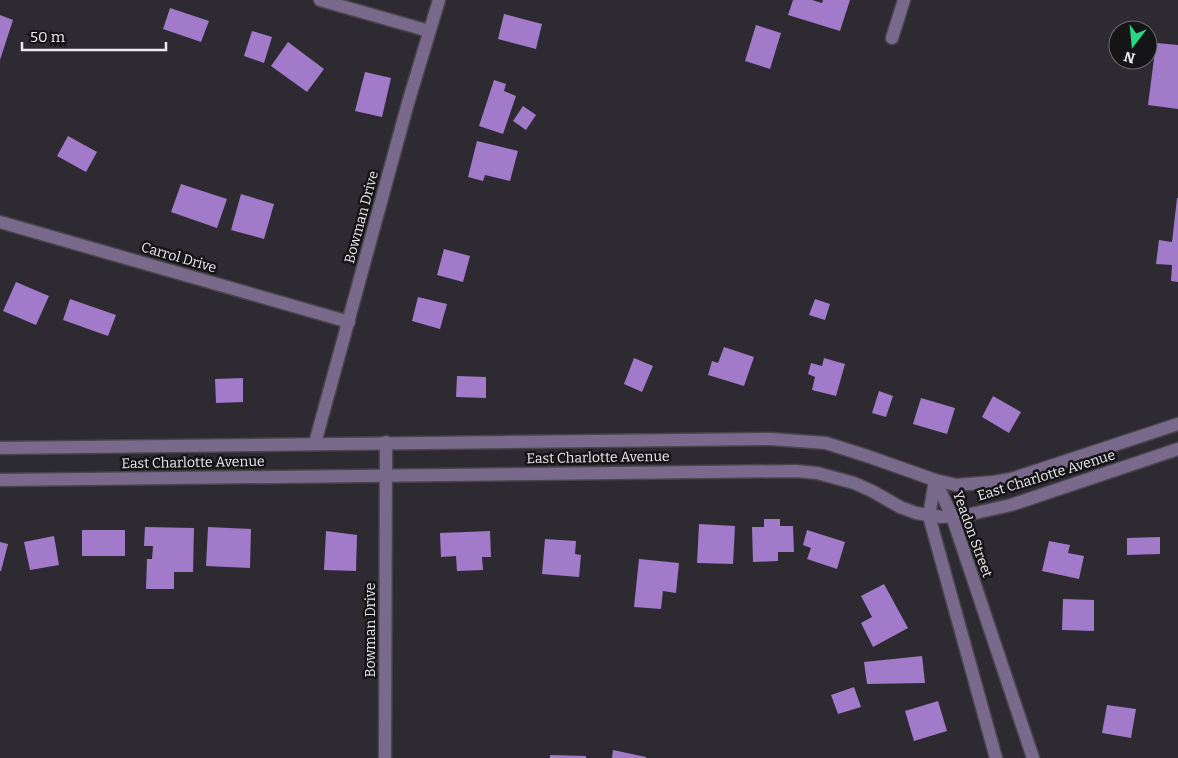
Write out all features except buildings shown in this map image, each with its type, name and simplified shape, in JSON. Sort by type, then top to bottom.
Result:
[{"type":"street","points":[[320,0],[429,31]]},
{"type":"street","name":"Bowman Drive","points":[[315,443],[438,0]]},
{"type":"street","points":[[892,38],[904,0]]},
{"type":"street","name":"Carrol Drive","points":[[0,222],[349,322]]},
{"type":"street","name":"East Charlotte Avenue","points":[[0,448],[386,442],[799,440],[826,443],[935,480],[956,485],[1011,479],[1176,429]]},
{"type":"street","name":"Bowman Drive","points":[[385,758],[386,442]]},
{"type":"street","name":"East Charlotte Avenue","points":[[0,480],[796,471],[817,473],[854,483],[900,507],[929,516],[952,516],[971,514],[1011,505],[1178,449]]},
{"type":"street","name":"Yeadon Street","points":[[935,480],[929,516],[996,758]]},
{"type":"street","name":"Yeadon Street","points":[[935,480],[952,516],[1033,758]]}]
